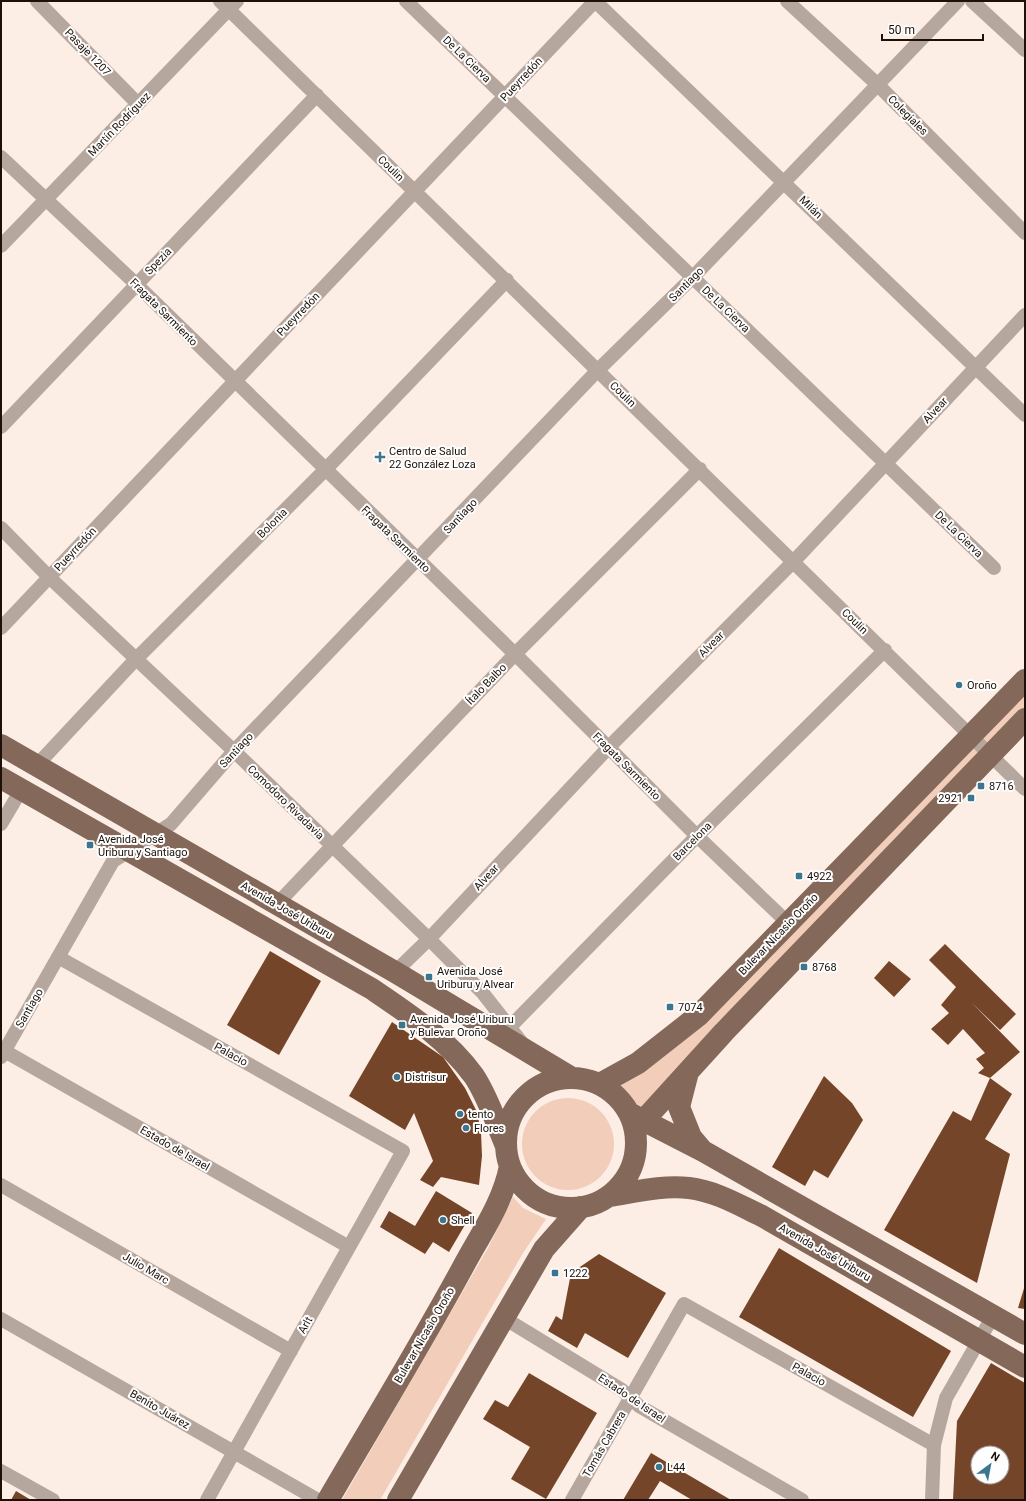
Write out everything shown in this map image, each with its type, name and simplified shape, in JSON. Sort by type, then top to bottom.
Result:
[{"type":"main road","name":"Bulevar Nicasio Oroño","points":[[600,1084],[638,1063],[699,1015],[1025,680]]},
{"type":"main road","points":[[1,778],[372,989],[426,1027],[450,1048],[474,1077],[488,1101],[508,1156],[522,1186],[540,1200],[560,1207],[581,1207],[596,1203],[609,1196],[628,1174],[636,1146],[636,1121],[688,1070],[1025,719]]},
{"type":"main road","name":"Avenida José Uriburu","points":[[1,745],[395,972],[505,1031],[528,1051],[572,1078]]},
{"type":"main road","points":[[688,1070],[679,1107],[691,1137],[703,1151]]},
{"type":"main road","points":[[508,1156],[509,1122],[520,1102],[538,1086],[572,1078],[600,1084],[620,1100],[636,1121],[703,1151],[1025,1334]]},
{"type":"main road","name":"Bulevar Nicasio Oroño","points":[[328,1500],[451,1289],[496,1206],[507,1183],[508,1156]]},
{"type":"main road","name":"Avenida José Uriburu","points":[[609,1196],[658,1188],[689,1188],[713,1194],[762,1216],[1025,1367]]},
{"type":"main road","points":[[398,1500],[544,1249],[581,1207]]},
{"type":"street","name":"Pasaje 1207","points":[[37,1],[138,104]]},
{"type":"street","name":"De La Cierva","points":[[406,1],[994,568]]},
{"type":"street","name":"Pueyrredón","points":[[1,628],[595,1]]},
{"type":"street","name":"Milán","points":[[595,1],[784,181],[1025,415]]},
{"type":"street","name":"Colegiales","points":[[787,1],[878,85],[1025,232]]},
{"type":"street","name":"Santiago","points":[[2,1052],[113,861],[171,824],[234,751],[598,370],[693,277],[958,1]]},
{"type":"street","points":[[972,1],[1025,50]]},
{"type":"street","name":"Martín Rodríguez","points":[[1,246],[138,104],[229,4]]},
{"type":"street","name":"Coulin","points":[[229,4],[317,95],[972,735],[1025,789]]},
{"type":"street","name":"Spezia","points":[[1,427],[317,95]]},
{"type":"street","name":"Fragata Sarmiento","points":[[1,157],[136,284],[234,382],[515,654],[697,836],[788,923]]},
{"type":"street","name":"Bolonia","points":[[37,765],[135,660],[325,470],[507,280]]},
{"type":"street","name":"Alvear","points":[[395,972],[429,938],[608,748],[794,561],[1025,315]]},
{"type":"street","name":"Ítalo Balbo","points":[[277,904],[515,654],[700,469]]},
{"type":"street","name":"Comodoro Rivadavia","points":[[1,528],[49,577],[135,660],[234,751],[331,846],[429,938],[482,992],[505,1031]]},
{"type":"street","name":"Barcelona","points":[[505,1031],[697,836],[885,650]]},
{"type":"street","points":[[1,824],[21,790]]},
{"type":"street","name":"Palacio","points":[[58,957],[403,1151]]},
{"type":"street","name":"Estado de Israel","points":[[2,1052],[349,1247]]},
{"type":"street","name":"Arlt","points":[[207,1500],[403,1151]]},
{"type":"street","name":"Julio Marc","points":[[1,1185],[291,1351]]},
{"type":"street","name":"Palacio","points":[[684,1304],[934,1445]]},
{"type":"street","name":"Tomás Cabrera","points":[[572,1500],[684,1304]]},
{"type":"street","points":[[932,1500],[934,1445],[946,1398],[993,1316]]},
{"type":"street","name":"Estado de Israel","points":[[504,1318],[622,1390],[639,1406],[802,1500]]},
{"type":"street","name":"Benito Juárez","points":[[1,1319],[318,1500]]},
{"type":"street","points":[[1,1471],[53,1500]]},
{"type":"shaded area","points":[[1025,680],[1025,719],[643,1120],[629,1114],[620,1100],[600,1085],[638,1063]]},
{"type":"shaded area","points":[[559,1098],[577,1098],[594,1105],[607,1118],[614,1135],[614,1153],[607,1170],[594,1183],[577,1190],[559,1190],[542,1183],[529,1170],[522,1153],[522,1135],[529,1118],[542,1105]]},
{"type":"shaded area","points":[[513,1197],[523,1208],[546,1219],[523,1253],[380,1500],[342,1500],[488,1248]]},
{"type":"building","points":[[945,944],[1016,1014],[1000,1030],[972,1003],[1020,1052],[990,1078],[978,1073],[984,1068],[976,1059],[985,1053],[963,1029],[948,1045],[931,1029],[949,1013],[941,1005],[956,987],[929,960]]},
{"type":"building","points":[[270,951],[321,981],[279,1055],[227,1025]]},
{"type":"building","points":[[889,961],[911,979],[894,997],[874,978]]},
{"type":"building","points":[[392,1022],[443,1057],[465,1088],[477,1112],[481,1132],[482,1156],[479,1185],[441,1177],[433,1187],[420,1180],[433,1161],[414,1113],[405,1130],[349,1096]]},
{"type":"building","points":[[824,1076],[852,1103],[863,1120],[828,1178],[814,1170],[805,1186],[772,1167]]},
{"type":"building","points":[[990,1078],[1012,1094],[985,1139],[1010,1154],[977,1283],[884,1230],[953,1111],[971,1121]]},
{"type":"building","name":"Shell","points":[[436,1191],[472,1213],[449,1252],[433,1242],[425,1254],[380,1227],[389,1211],[415,1226]]},
{"type":"building","points":[[779,1248],[951,1351],[913,1417],[739,1317]]},
{"type":"building","points":[[599,1254],[666,1293],[628,1358],[585,1333],[577,1348],[548,1331],[556,1316],[562,1320],[571,1273]]},
{"type":"building","points":[[1025,1285],[1025,1309],[1018,1308]]},
{"type":"building","points":[[991,1363],[1025,1383],[1025,1500],[953,1500],[957,1421]]},
{"type":"building","points":[[529,1373],[597,1413],[546,1499],[511,1479],[530,1447],[483,1419],[495,1400],[508,1407]]},
{"type":"building","name":"L44","points":[[651,1453],[731,1500],[692,1500],[660,1481],[648,1500],[623,1500]]},
{"type":"building","points":[[16,1491],[31,1500],[11,1500]]},
{"type":"place","name":"Centro de Salud 22 González Loza","points":[[380,457]]},
{"type":"place","name":"Oroño","points":[[959,685]]},
{"type":"place","name":"8716","points":[[981,786]]},
{"type":"place","name":"2921","points":[[971,798]]},
{"type":"place","name":"Avenida José Uriburu y Santiago","points":[[90,845]]},
{"type":"place","name":"4922","points":[[799,876]]},
{"type":"place","name":"8768","points":[[804,967]]},
{"type":"place","name":"Avenida José Uriburu y Alvear","points":[[429,977]]},
{"type":"place","name":"7074","points":[[670,1007]]},
{"type":"place","name":"Avenida José Uriburu y Bulevar Oroño","points":[[402,1025]]},
{"type":"place","name":"Distrisur","points":[[397,1077]]},
{"type":"place","name":"tento","points":[[460,1114]]},
{"type":"place","name":"Flores","points":[[466,1128]]},
{"type":"place","name":"Shell","points":[[443,1220]]},
{"type":"place","name":"1222","points":[[555,1273]]},
{"type":"place","name":"L44","points":[[659,1467]]}]
